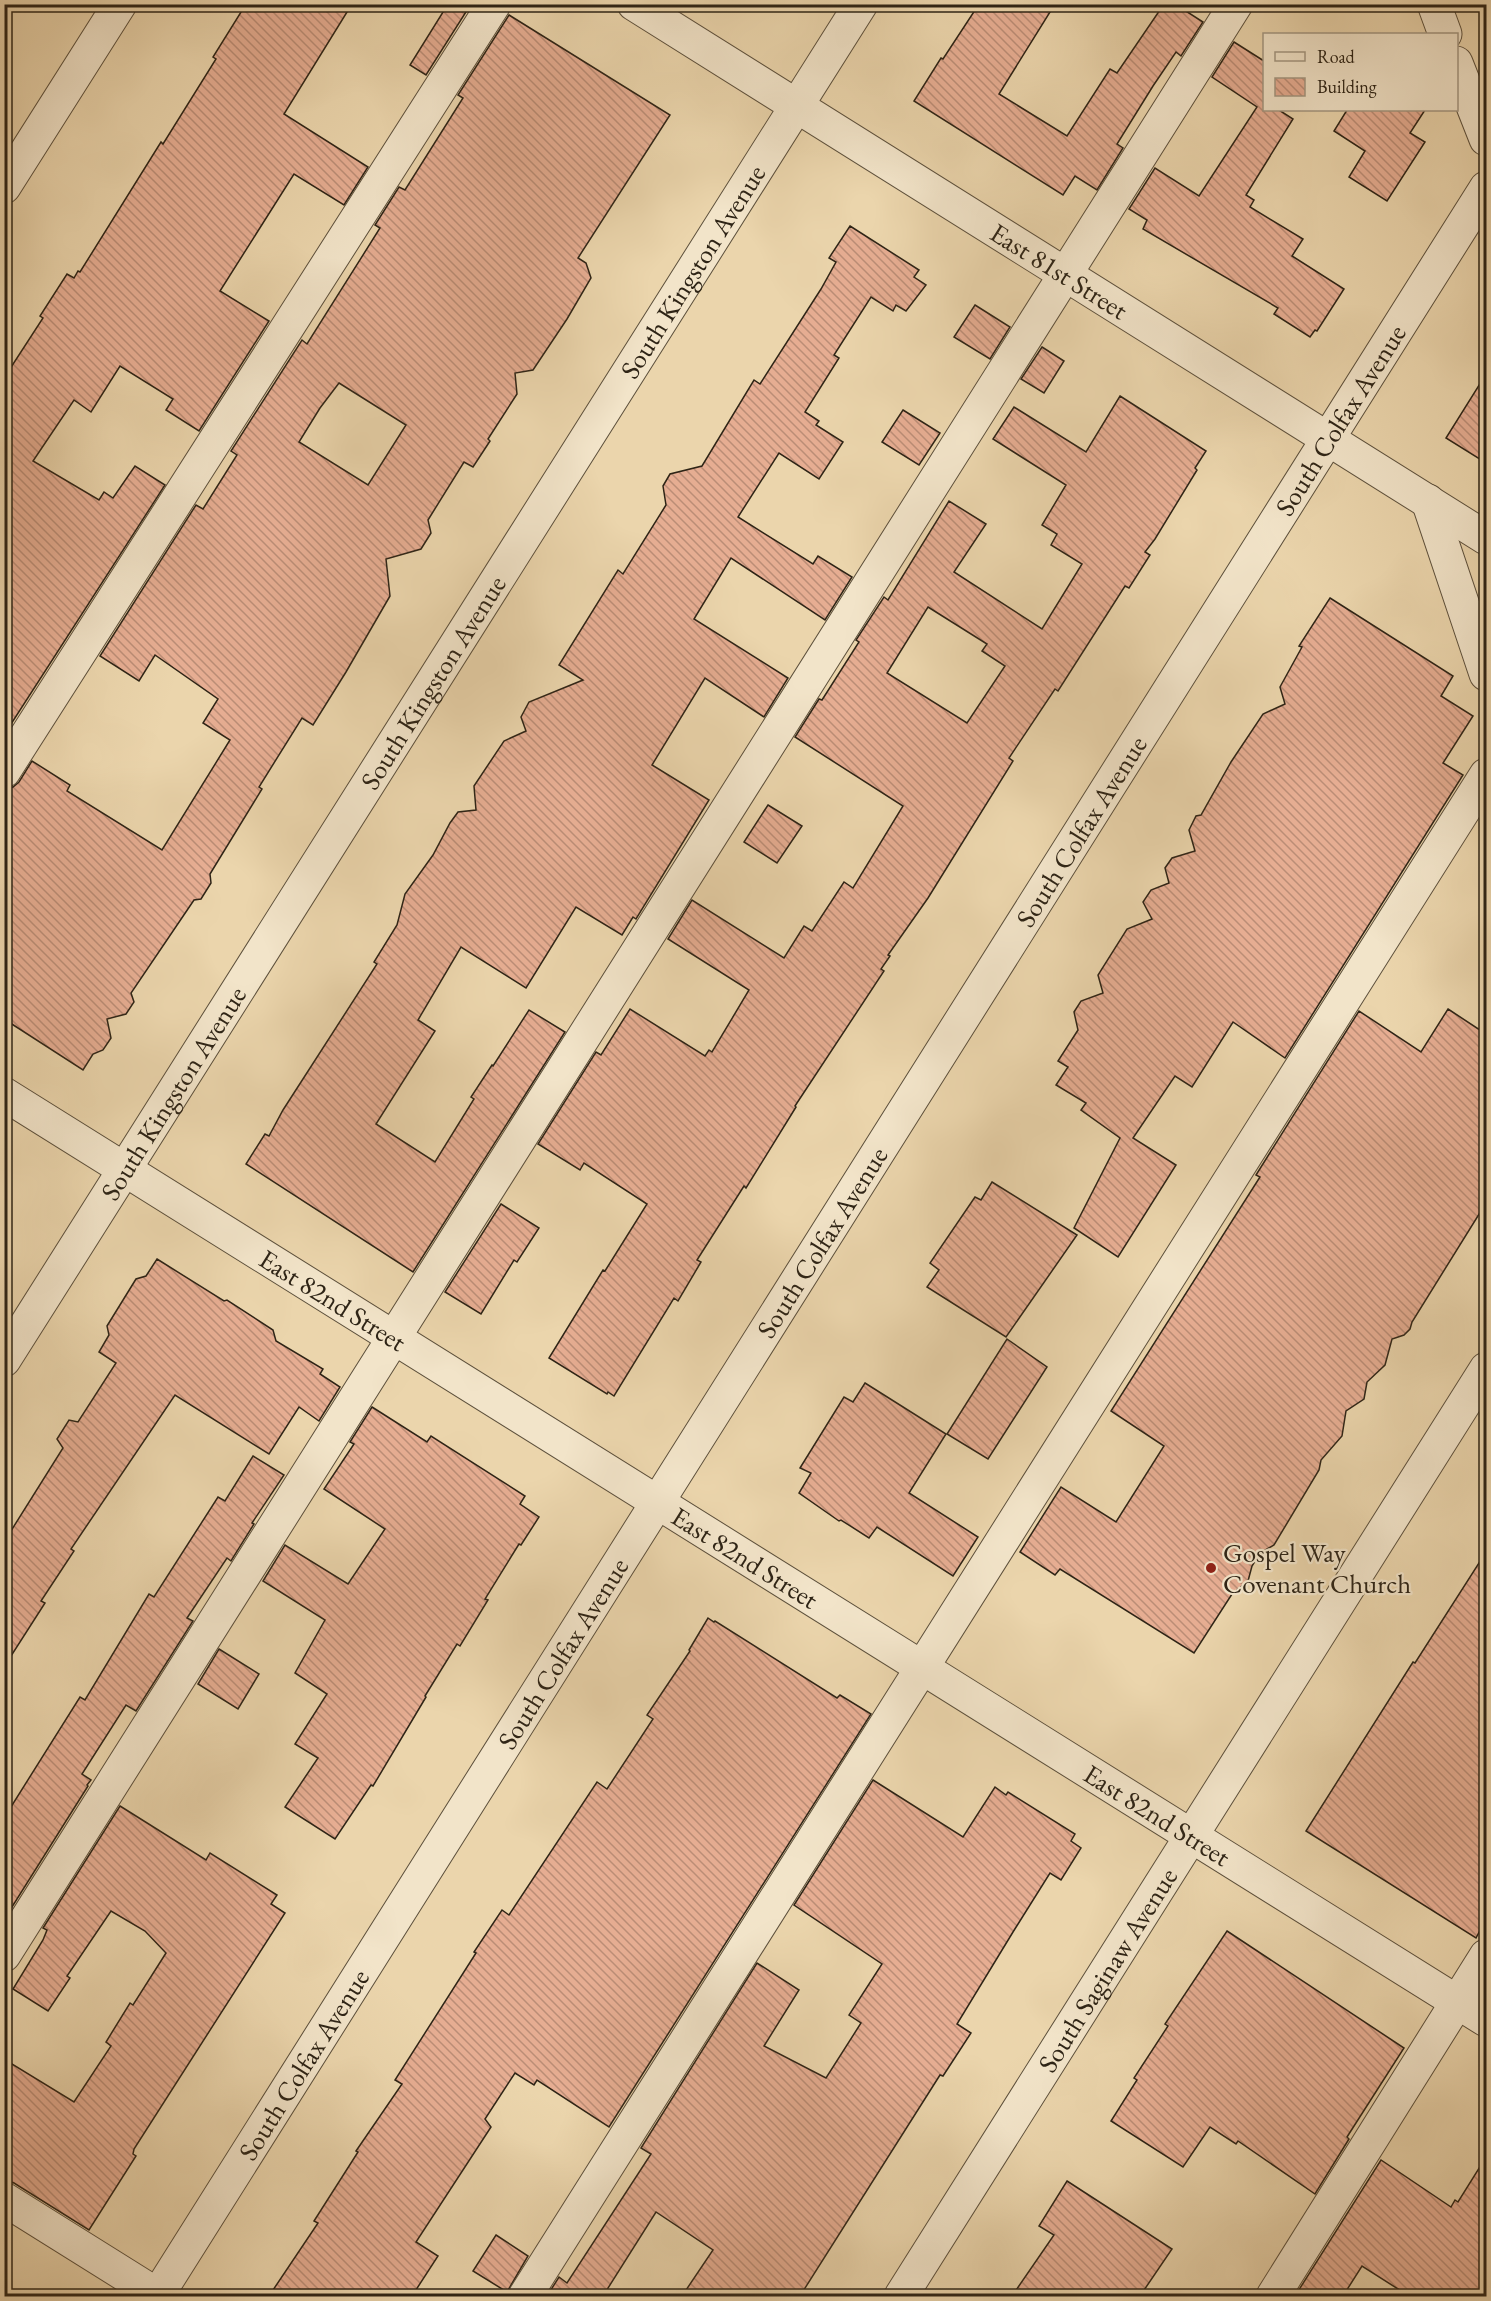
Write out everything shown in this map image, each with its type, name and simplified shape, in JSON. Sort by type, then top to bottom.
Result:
[{"type":"street","points":[[4,187],[120,4]]},
{"type":"street","points":[[4,771],[494,4]]},
{"type":"street","name":"East 81st Street","points":[[634,4],[1486,538]]},
{"type":"street","name":"South Kingston Avenue","points":[[4,1360],[861,4]]},
{"type":"street","points":[[4,1955],[1236,4]]},
{"type":"street","points":[[1434,4],[1445,33]]},
{"type":"street","points":[[1458,68],[1486,139]]},
{"type":"street","name":"South Colfax Avenue","points":[[158,2296],[1486,188]]},
{"type":"street","points":[[1428,501],[1486,674]]},
{"type":"street","points":[[525,2296],[1486,775]]},
{"type":"street","name":"East 82nd Street","points":[[4,1094],[1486,2020]]},
{"type":"street","name":"South Saginaw Avenue","points":[[902,2296],[1486,1369]]},
{"type":"street","points":[[1273,2296],[1486,1956]]},
{"type":"street","points":[[4,2199],[158,2296]]},
{"type":"building","points":[[246,4],[352,4],[284,114],[368,167],[344,205],[294,174],[220,291],[269,321],[199,431],[166,410],[173,399],[120,366],[91,412],[74,400],[33,461],[99,500],[104,492],[113,498],[135,466],[165,485],[4,735],[4,378],[43,318],[40,316],[67,274],[74,278],[78,271],[80,272],[161,142],[163,144],[216,59],[213,57]]},
{"type":"building","points":[[448,4],[471,4],[426,75],[410,65]]},
{"type":"building","points":[[979,4],[1055,4],[999,94],[1067,136],[1110,69],[1117,73],[1164,4],[1175,4],[1203,22],[1181,56],[1176,52],[1153,86],[1117,144],[1123,148],[1097,190],[1075,176],[1063,195],[914,101]]},
{"type":"building","points":[[509,15],[670,115],[578,258],[586,263],[591,278],[567,319],[533,370],[515,373],[517,394],[473,467],[464,462],[428,520],[431,533],[421,549],[386,559],[390,596],[346,672],[313,725],[302,718],[259,787],[262,789],[210,874],[211,883],[201,899],[194,900],[131,993],[134,1002],[126,1014],[107,1019],[111,1038],[103,1050],[93,1054],[83,1070],[4,1019],[4,790],[19,782],[32,761],[70,785],[67,791],[162,850],[230,740],[203,723],[218,699],[155,655],[139,681],[100,656],[196,505],[203,509],[237,455],[231,451],[302,340],[307,344],[380,228],[375,225],[399,187],[405,190],[463,98],[458,95]],"holes":[[[339,383],[406,425],[368,485],[299,442]]]},
{"type":"building","points":[[1234,42],[1263,60],[1263,111],[1281,111],[1293,119],[1246,195],[1254,200],[1250,207],[1303,239],[1292,256],[1344,289],[1317,331],[1315,330],[1310,337],[1274,314],[1278,308],[1143,229],[1147,220],[1129,209],[1155,168],[1199,196],[1257,107],[1212,77]]},
{"type":"building","points":[[1346,111],[1424,111],[1410,133],[1425,142],[1387,201],[1349,177],[1365,151],[1334,131]]},
{"type":"building","points":[[850,226],[919,270],[914,277],[926,285],[906,311],[896,305],[893,311],[871,297],[834,355],[839,358],[805,412],[819,421],[816,425],[843,442],[819,479],[779,453],[738,517],[813,564],[818,556],[852,577],[825,620],[731,558],[694,619],[788,678],[764,717],[705,678],[652,765],[709,800],[636,919],[633,917],[622,935],[576,907],[526,988],[461,947],[418,1020],[435,1031],[376,1124],[435,1162],[474,1099],[471,1097],[529,1010],[565,1032],[413,1272],[246,1164],[265,1134],[269,1136],[283,1110],[377,964],[374,962],[397,925],[405,894],[433,855],[450,823],[458,812],[476,810],[474,786],[504,741],[526,731],[521,717],[529,702],[583,680],[559,665],[618,570],[623,574],[666,505],[663,486],[670,474],[702,466],[754,380],[760,384],[821,289],[836,262],[829,258]]},
{"type":"building","points":[[975,305],[1010,327],[990,359],[954,337]]},
{"type":"building","points":[[1042,347],[1064,361],[1044,393],[1021,379]]},
{"type":"building","points":[[1486,374],[1486,463],[1446,438]]},
{"type":"building","points":[[1120,396],[1206,451],[1195,468],[1197,470],[1145,552],[1150,555],[1129,588],[1125,586],[1058,691],[1055,689],[1009,758],[1013,761],[928,898],[888,955],[890,956],[881,969],[884,971],[795,1106],[746,1188],[744,1186],[697,1260],[701,1262],[678,1301],[674,1298],[614,1396],[608,1392],[607,1394],[549,1358],[647,1204],[584,1163],[580,1170],[538,1144],[596,1052],[601,1055],[630,1009],[705,1056],[709,1050],[712,1052],[749,990],[668,939],[692,900],[784,958],[804,926],[812,931],[844,882],[853,888],[903,806],[795,737],[859,642],[856,640],[884,597],[888,600],[949,501],[986,524],[954,572],[1042,629],[1082,564],[1051,545],[1057,534],[1042,525],[1066,485],[993,439],[1014,407],[1086,452]],"holes":[[[928,607],[987,644],[982,651],[1005,666],[967,723],[887,673]]]},
{"type":"building","points":[[903,410],[940,433],[919,465],[882,442]]},
{"type":"building","points":[[1330,598],[1453,676],[1441,696],[1473,716],[1443,763],[1463,775],[1285,1058],[1233,1022],[1192,1087],[1175,1076],[1133,1138],[1176,1165],[1118,1257],[1074,1228],[1120,1138],[1081,1110],[1086,1103],[1056,1085],[1068,1067],[1058,1061],[1078,1030],[1074,1012],[1081,1001],[1103,993],[1098,975],[1127,929],[1152,919],[1143,902],[1151,890],[1169,883],[1165,868],[1172,858],[1195,851],[1189,830],[1196,816],[1201,815],[1231,762],[1263,714],[1285,704],[1280,687],[1302,647],[1299,646]]},
{"type":"building","points":[[768,805],[802,826],[777,863],[744,842]]},
{"type":"building","points":[[1448,1009],[1486,1034],[1486,1203],[1412,1322],[1410,1329],[1404,1335],[1392,1339],[1385,1365],[1367,1382],[1364,1399],[1346,1411],[1342,1436],[1321,1460],[1319,1470],[1274,1545],[1260,1553],[1252,1566],[1248,1581],[1232,1594],[1194,1653],[1060,1569],[1055,1575],[1020,1552],[1061,1487],[1116,1522],[1164,1446],[1111,1411],[1260,1177],[1256,1175],[1359,1011],[1421,1052]]},
{"type":"building","points":[[992,1182],[1077,1235],[1006,1337],[927,1287],[939,1270],[930,1263],[975,1197],[981,1200]]},
{"type":"building","points":[[501,1204],[539,1228],[517,1262],[514,1260],[481,1314],[445,1292]]},
{"type":"building","points":[[157,1259],[273,1330],[276,1341],[323,1369],[320,1374],[340,1387],[319,1421],[299,1407],[269,1454],[175,1395],[71,1549],[74,1551],[41,1601],[45,1603],[4,1667],[4,1542],[63,1448],[57,1439],[69,1420],[78,1422],[116,1363],[99,1352],[109,1335],[107,1326],[136,1279],[146,1276]]},
{"type":"building","points":[[1007,1339],[1047,1367],[988,1459],[947,1434]]},
{"type":"building","points":[[865,1383],[946,1434],[909,1493],[978,1537],[953,1576],[877,1527],[869,1538],[841,1520],[839,1521],[799,1493],[811,1473],[800,1468],[844,1397],[853,1402]]},
{"type":"building","points":[[372,1407],[427,1442],[431,1436],[525,1496],[520,1504],[539,1517],[521,1545],[519,1544],[485,1599],[488,1600],[460,1646],[457,1644],[373,1786],[371,1785],[335,1839],[285,1807],[318,1758],[295,1744],[327,1694],[295,1673],[325,1620],[263,1581],[285,1545],[348,1584],[385,1529],[324,1489],[354,1444],[350,1442]]},
{"type":"building","points":[[253,1456],[284,1475],[252,1523],[254,1524],[231,1561],[227,1558],[187,1618],[193,1621],[136,1711],[126,1705],[82,1774],[91,1780],[88,1786],[12,1907],[4,1902],[4,1818],[80,1697],[85,1700],[149,1594],[154,1597],[218,1497],[225,1501]]},
{"type":"building","points":[[1486,1552],[1486,1919],[1476,1938],[1306,1831]]},
{"type":"building","points":[[708,1618],[837,1698],[840,1695],[871,1714],[609,2127],[537,2080],[534,2085],[515,2073],[485,2119],[491,2127],[416,2242],[438,2256],[412,2296],[269,2296],[318,2223],[314,2221],[358,2152],[356,2151],[402,2084],[395,2080],[476,1953],[474,1952],[502,1910],[509,1915],[597,1782],[607,1789],[653,1719],[647,1715],[690,1651]]},
{"type":"building","points":[[219,1649],[259,1674],[238,1709],[198,1684]]},
{"type":"building","points":[[873,1780],[963,1837],[995,1787],[1006,1795],[1008,1792],[1075,1834],[1071,1841],[1081,1848],[1061,1880],[1050,1873],[957,2024],[971,2033],[943,2076],[940,2075],[800,2296],[682,2296],[713,2250],[656,2212],[603,2296],[547,2296],[559,2277],[567,2283],[651,2154],[641,2148],[757,1963],[799,1990],[764,2046],[826,2078],[861,2023],[849,2015],[882,1964],[794,1905]]},
{"type":"building","points":[[120,1806],[206,1860],[210,1853],[277,1895],[271,1904],[285,1913],[134,2149],[133,2154],[136,2156],[89,2230],[14,2183],[4,2180],[4,2059],[74,2102],[111,2046],[106,2042],[130,2003],[133,2005],[166,1953],[145,1931],[111,1911],[67,1976],[70,1978],[48,2011],[13,1989],[43,1940],[47,1930],[43,1928]]},
{"type":"building","points":[[1227,1931],[1404,2048],[1347,2137],[1349,2139],[1315,2194],[1238,2141],[1236,2144],[1210,2127],[1183,2167],[1111,2121],[1137,2080],[1134,2078],[1168,2026],[1165,2024]]},
{"type":"building","points":[[1486,2157],[1486,2296],[1409,2296],[1362,2266],[1343,2296],[1295,2296],[1381,2160],[1451,2207],[1455,2200],[1458,2202]]},
{"type":"building","points":[[1067,2181],[1172,2249],[1140,2296],[1012,2296],[1054,2235],[1039,2226]]},
{"type":"building","points":[[496,2235],[528,2256],[507,2292],[473,2271]]},
{"type":"place","name":"Gospel Way Covenant Church","points":[[1211,1568]]}]
